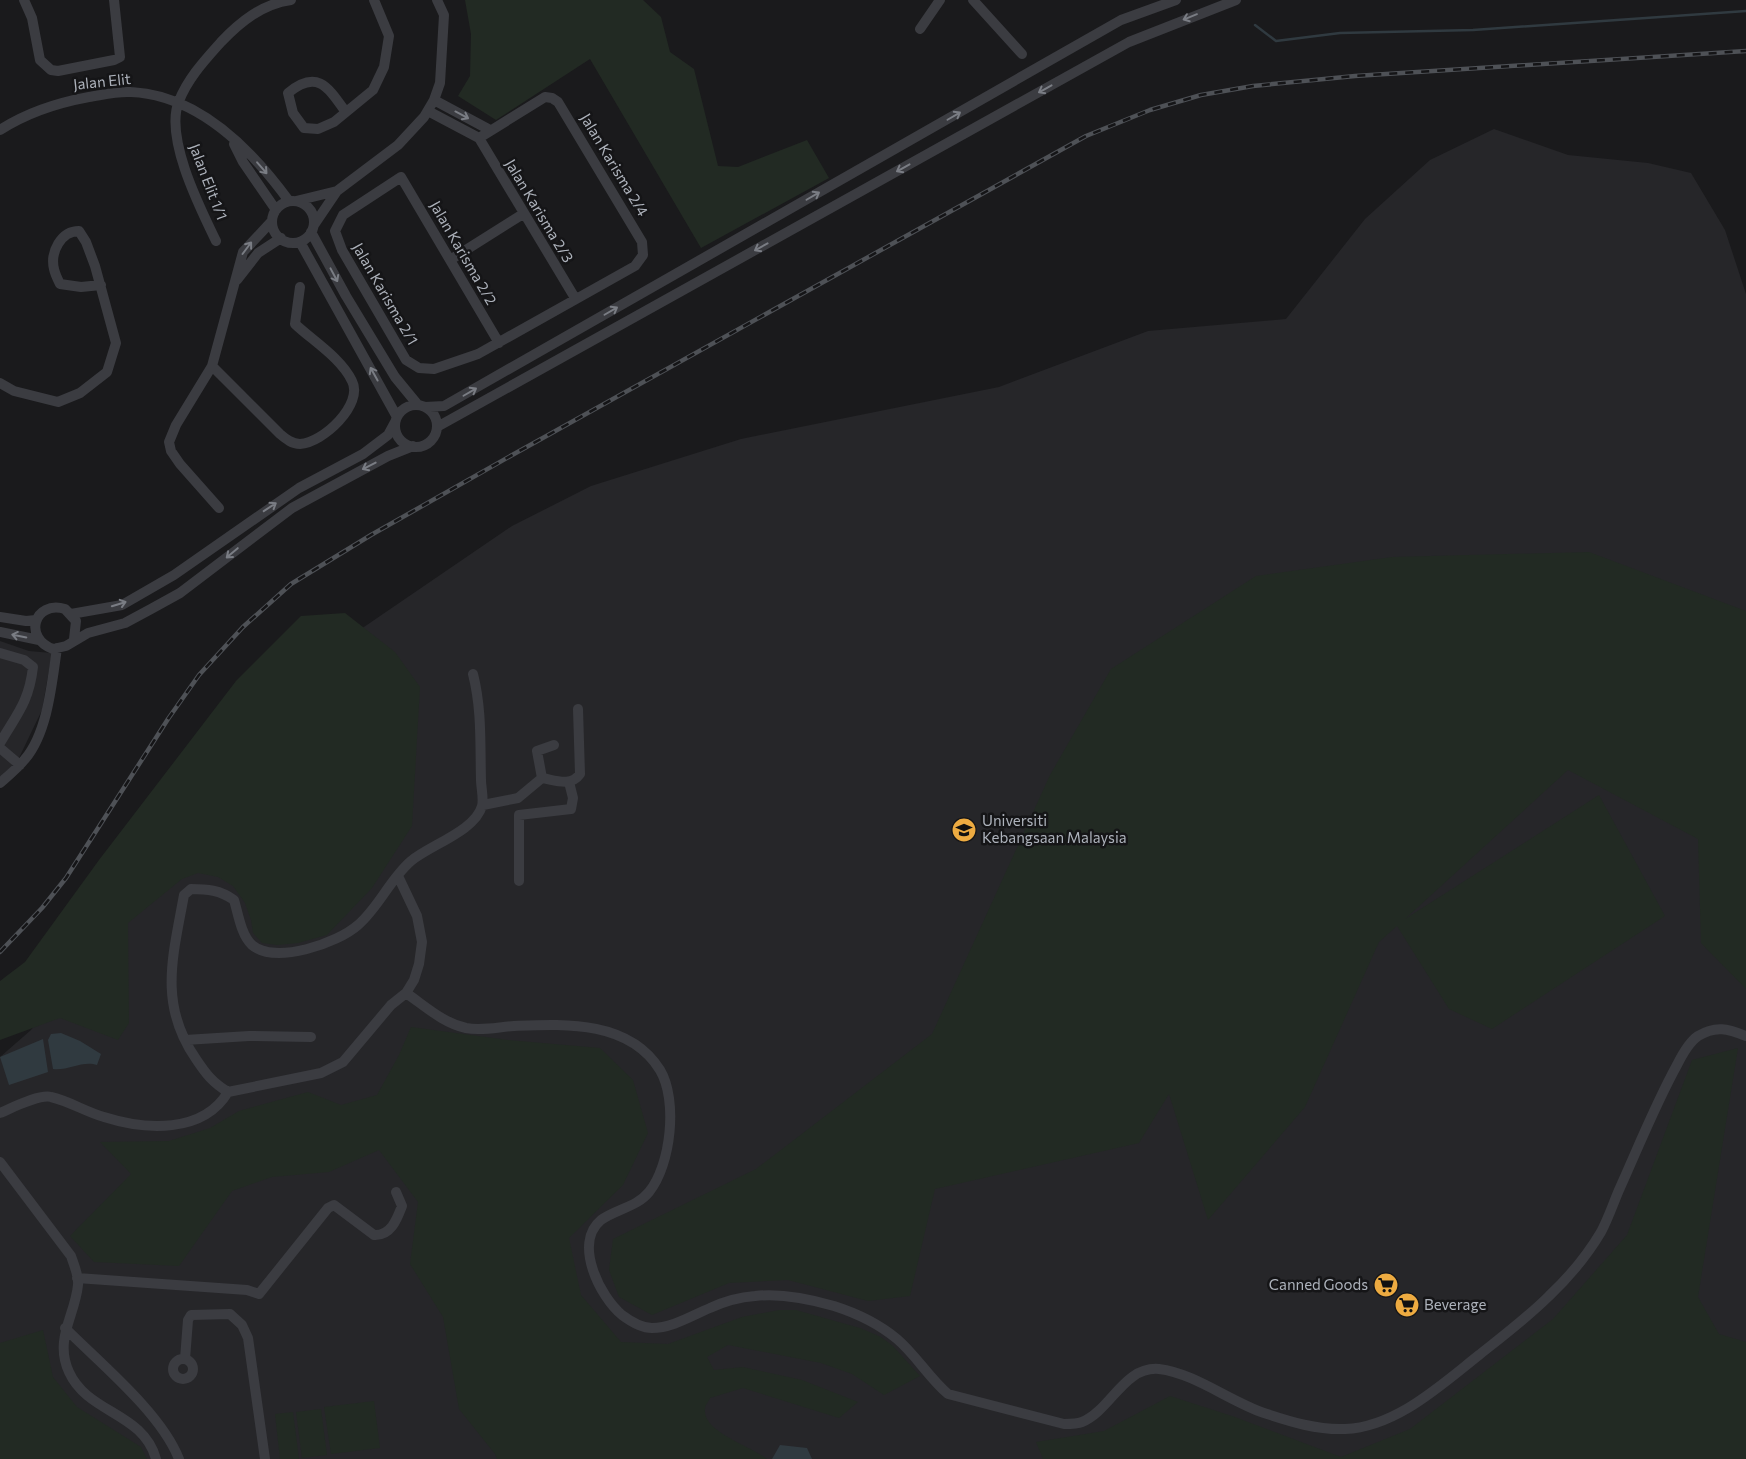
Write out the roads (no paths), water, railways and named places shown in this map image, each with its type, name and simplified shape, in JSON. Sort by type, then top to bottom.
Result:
[{"type":"street","points":[[24,0],[32,18],[40,60],[51,70],[114,60],[120,57],[114,0]]},
{"type":"street","points":[[178,102],[196,71],[239,22],[252,14],[291,0]]},
{"type":"street","points":[[346,111],[328,87],[309,82],[300,83],[288,94],[293,113],[304,128],[318,129],[334,122],[373,90],[384,66],[389,36],[374,0]]},
{"type":"street","points":[[272,221],[274,230],[281,238],[290,242],[300,242],[312,229],[337,191],[398,144],[428,111],[440,82],[444,15],[437,0]]},
{"type":"street","points":[[920,29],[940,0]]},
{"type":"street","points":[[973,0],[1022,54]]},
{"type":"street","points":[[72,614],[122,605],[174,575],[299,488],[363,454],[388,435],[396,419],[406,407],[444,406],[1121,20],[1176,0]]},
{"type":"street","points":[[74,639],[76,630],[72,614],[65,609],[52,607],[40,613],[36,620],[35,633],[45,646],[57,648],[66,646],[74,639],[88,633],[125,623],[180,593],[292,508],[388,456],[413,446],[426,444],[432,440],[437,428],[1129,42],[1236,0]]},
{"type":"street","name":"Jalan Elit","points":[[0,130],[20,117],[57,103],[93,97],[130,92],[178,102],[200,114],[251,155],[292,201]]},
{"type":"street","name":"Jalan Karisma 2/4","points":[[479,138],[545,97],[552,98],[558,102],[642,242],[644,255],[635,266],[575,298]]},
{"type":"street","points":[[434,100],[490,130]]},
{"type":"street","name":"Jalan Elit 1/1","points":[[178,102],[175,133],[199,207],[216,242]]},
{"type":"street","points":[[428,111],[479,138]]},
{"type":"street","name":"Jalan Elit","points":[[231,138],[244,162],[276,210]]},
{"type":"street","name":"Jalan Karisma 2/3","points":[[479,138],[522,214],[575,298]]},
{"type":"street","name":"Jalan Karisma 2/1","points":[[401,177],[343,215],[336,231],[342,250],[406,360],[420,368],[434,369],[478,354],[575,298]]},
{"type":"street","name":"Jalan Karisma 2/2","points":[[401,177],[499,343]]},
{"type":"street","points":[[219,508],[180,464],[169,442],[176,425],[212,366],[243,252],[272,221],[276,210],[292,201],[337,191]]},
{"type":"street","points":[[292,201],[310,210],[312,229],[346,296],[395,377],[422,406],[432,412],[437,428]]},
{"type":"street","points":[[450,260],[522,214]]},
{"type":"street","points":[[0,383],[14,391],[58,402],[80,393],[108,372],[116,343],[101,285],[86,242],[79,231],[71,231],[61,238],[54,257],[54,270],[60,284],[82,287],[101,285]]},
{"type":"street","points":[[235,282],[258,253],[281,238]]},
{"type":"street","points":[[300,242],[396,419],[399,438],[413,446]]},
{"type":"street","points":[[212,366],[280,434],[299,444],[313,442],[323,436],[354,399],[355,390],[352,380],[337,361],[295,324],[300,287]]},
{"type":"street","points":[[0,617],[26,621],[36,620]]},
{"type":"street","points":[[0,632],[39,640]]},
{"type":"street","points":[[0,783],[26,758],[41,730],[50,701],[57,648]]},
{"type":"street","points":[[0,653],[24,660],[33,667],[27,697],[22,709],[0,743]]},
{"type":"street","points":[[398,876],[417,916],[422,942],[420,964],[414,980],[406,993],[391,1005],[344,1062],[321,1073],[228,1092],[211,1081],[185,1040],[175,1018],[170,994],[176,939],[187,892],[191,889],[203,889],[220,892],[234,900],[245,936],[252,945],[262,950],[293,952],[311,949],[327,943],[358,925],[398,876],[411,861],[467,825],[482,805],[480,702],[473,674]]},
{"type":"street","points":[[482,805],[518,798],[542,778],[569,782],[580,774],[578,709]]},
{"type":"street","points":[[542,778],[537,751],[554,745]]},
{"type":"street","points":[[0,748],[20,764]]},
{"type":"street","points":[[519,881],[519,815],[571,809],[572,798],[569,782]]},
{"type":"street","points":[[406,993],[447,1022],[468,1028],[562,1025],[604,1030],[642,1050],[660,1070],[669,1092],[671,1109],[662,1170],[649,1192],[636,1203],[612,1213],[598,1223],[589,1240],[589,1262],[613,1305],[622,1315],[636,1324],[650,1328],[668,1326],[713,1306],[755,1296],[803,1298],[836,1306],[869,1320],[897,1339],[933,1382],[948,1394],[1064,1424],[1082,1422],[1105,1406],[1135,1375],[1146,1370],[1159,1369],[1188,1378],[1248,1408],[1314,1428],[1355,1428],[1393,1416],[1433,1390],[1510,1330],[1550,1295],[1583,1257],[1601,1231],[1664,1087],[1684,1052],[1696,1037],[1712,1029],[1725,1028],[1746,1036]]},
{"type":"street","points":[[185,1040],[249,1036],[311,1038]]},
{"type":"street","points":[[0,1113],[49,1096],[103,1117],[131,1125],[182,1124],[204,1117],[221,1103],[228,1092]]},
{"type":"street","points":[[0,1162],[71,1256],[78,1285],[65,1328],[64,1351],[68,1371],[78,1388],[96,1402],[133,1423],[142,1432],[156,1459]]},
{"type":"street","points":[[77,1278],[247,1290],[259,1294],[328,1208],[334,1205],[374,1235],[380,1235],[384,1234],[396,1222],[402,1206],[396,1192]]},
{"type":"street","points":[[186,1360],[188,1320],[191,1315],[230,1314],[242,1325],[248,1338],[265,1459]]},
{"type":"street","points":[[65,1328],[144,1407],[172,1441],[180,1459]]},
{"type":"waterway","points":[[1255,25],[1276,41],[1340,33],[1473,30],[1746,11]]},
{"type":"railway","points":[[0,952],[42,908],[66,878],[168,719],[199,675],[243,627],[291,584],[371,535],[514,454],[1086,136],[1150,110],[1201,95],[1253,86],[1355,76],[1746,51]]},
{"type":"place","name":"Universiti Kebangsaan Malaysia","points":[[964,830]]},
{"type":"place","name":"Canned Goods","points":[[1386,1285]]},
{"type":"place","name":"Beverage","points":[[1407,1305]]}]
